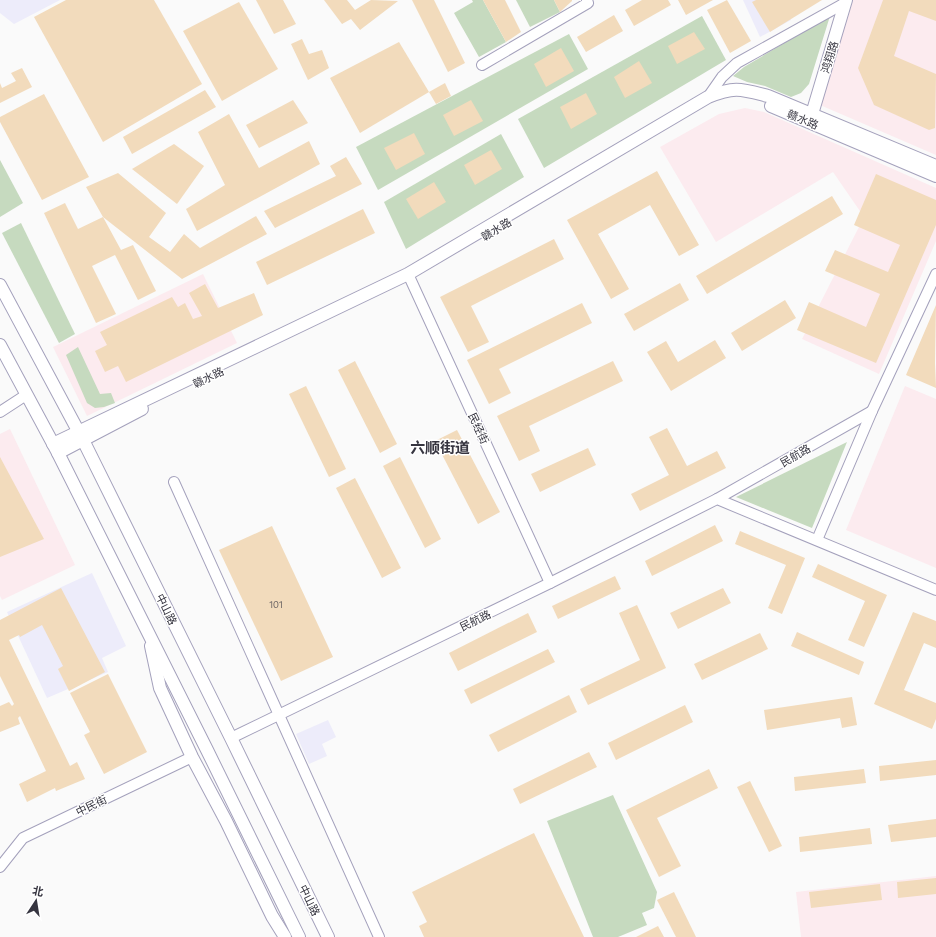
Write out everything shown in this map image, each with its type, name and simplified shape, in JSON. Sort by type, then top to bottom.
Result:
[{"type":"main road","name":"鸿翔路","points":[[812,114],[846,2]]},
{"type":"main road","name":"赣水路","points":[[409,277],[708,97],[724,91],[739,89],[768,96],[936,166]]},
{"type":"main road","name":"赣水路","points":[[56,449],[409,277],[718,99],[740,95],[752,97],[936,176]]},
{"type":"main road","name":"中山路","points":[[0,285],[80,436],[231,738],[328,937]]},
{"type":"main road","points":[[0,345],[56,449],[148,631],[299,937]]},
{"type":"main road","points":[[148,631],[160,688],[192,757],[226,821],[272,916],[285,937]]},
{"type":"street","points":[[482,65],[588,3],[587,0]]},
{"type":"street","name":"赣水路","points":[[708,97],[722,77],[737,63],[846,2]]},
{"type":"street","points":[[816,540],[872,411],[936,274]]},
{"type":"street","name":"民经街","points":[[409,277],[550,583]]},
{"type":"street","points":[[0,412],[26,395]]},
{"type":"street","name":"民航路","points":[[231,738],[550,583],[717,499],[872,411]]},
{"type":"street","points":[[174,482],[379,937]]},
{"type":"street","points":[[717,499],[936,590]]},
{"type":"street","name":"中民街","points":[[0,867],[23,838],[192,757]]},
{"type":"shaded area","points":[[0,0],[60,0],[14,24],[0,13]]},
{"type":"shaded area","points":[[743,0],[783,0],[791,20],[760,37]]},
{"type":"shaded area","points":[[853,0],[936,0],[936,155],[820,105]]},
{"type":"shaded area","points":[[745,108],[764,112],[936,188],[936,241],[879,374],[802,339],[864,217],[833,172],[716,242],[660,147],[719,114]]},
{"type":"shaded area","points":[[203,274],[237,343],[87,416],[53,347]]},
{"type":"shaded area","points":[[905,386],[936,399],[936,568],[846,530]]},
{"type":"shaded area","points":[[10,429],[75,565],[2,600],[0,596],[0,434]]},
{"type":"shaded area","points":[[92,573],[126,646],[102,658],[108,672],[47,698],[7,612]]},
{"type":"shaded area","points":[[328,720],[336,737],[322,744],[327,756],[309,764],[296,734]]},
{"type":"shaded area","points":[[936,876],[936,937],[801,937],[796,892]]},
{"type":"green space","points":[[472,0],[483,0],[506,42],[479,57],[454,13],[473,2]]},
{"type":"green space","points":[[516,0],[554,0],[560,12],[530,27]]},
{"type":"green space","points":[[702,16],[726,60],[544,168],[518,119]]},
{"type":"green space","points":[[830,16],[809,84],[801,93],[791,97],[765,86],[747,82],[733,76],[744,67]]},
{"type":"green space","points":[[569,34],[588,69],[378,190],[356,147]]},
{"type":"green space","points":[[501,134],[524,177],[406,249],[384,202]]},
{"type":"green space","points":[[0,160],[23,203],[0,217]]},
{"type":"green space","points":[[21,223],[75,334],[59,343],[2,233]]},
{"type":"green space","points":[[78,347],[100,394],[111,393],[115,403],[104,407],[95,408],[87,403],[66,355]]},
{"type":"green space","points":[[847,442],[812,528],[736,497]]},
{"type":"green space","points":[[613,795],[657,892],[654,908],[642,913],[647,925],[618,937],[593,937],[547,821]]},
{"type":"building","points":[[66,0],[154,0],[202,84],[103,142],[34,17]]},
{"type":"building","points":[[256,0],[283,0],[296,24],[274,34]]},
{"type":"building","points":[[324,0],[347,0],[355,10],[371,0],[398,1],[360,30],[351,19],[342,24]]},
{"type":"building","points":[[412,0],[434,0],[465,63],[448,72]]},
{"type":"building","points":[[483,0],[505,0],[521,32],[506,42]]},
{"type":"building","points":[[554,0],[572,0],[572,1],[560,12]]},
{"type":"building","points":[[642,0],[668,0],[671,5],[634,26],[625,10]]},
{"type":"building","points":[[678,0],[713,0],[686,15]]},
{"type":"building","points":[[727,0],[751,41],[730,53],[707,10]]},
{"type":"building","points":[[756,0],[822,0],[770,32],[752,2]]},
{"type":"building","points":[[883,0],[936,0],[936,21],[909,11],[894,56],[936,74],[935,128],[929,130],[874,105],[858,68]]},
{"type":"building","points":[[239,2],[278,69],[222,101],[183,31]]},
{"type":"building","points":[[614,15],[623,31],[586,52],[577,37]]},
{"type":"building","points":[[694,32],[705,49],[677,64],[668,46]]},
{"type":"building","points":[[302,39],[309,54],[322,50],[329,68],[308,80],[291,44]]},
{"type":"building","points":[[399,42],[429,92],[360,133],[330,78]]},
{"type":"building","points":[[561,48],[574,71],[546,87],[534,64]]},
{"type":"building","points":[[639,61],[652,83],[625,98],[614,77]]},
{"type":"building","points":[[22,68],[32,87],[0,103],[0,83],[2,88],[16,81],[11,73]]},
{"type":"building","points":[[445,83],[451,96],[436,104],[429,92]]},
{"type":"building","points":[[205,90],[216,107],[132,154],[123,137]]},
{"type":"building","points":[[586,93],[597,114],[571,129],[560,107]]},
{"type":"building","points":[[44,94],[89,177],[42,200],[0,122],[0,117]]},
{"type":"building","points":[[293,100],[308,123],[259,148],[246,125]]},
{"type":"building","points":[[471,100],[483,121],[454,136],[443,115]]},
{"type":"building","points":[[229,114],[259,168],[309,141],[320,164],[197,231],[186,209],[225,185],[198,132]]},
{"type":"building","points":[[414,133],[425,154],[396,170],[384,148]]},
{"type":"building","points":[[174,144],[204,166],[177,204],[132,169]]},
{"type":"building","points":[[491,150],[502,169],[475,185],[464,165]]},
{"type":"building","points":[[346,157],[362,184],[275,228],[264,211],[336,176],[330,166]]},
{"type":"building","points":[[657,171],[699,245],[679,256],[650,205],[598,234],[629,289],[611,299],[567,220]]},
{"type":"building","points":[[118,173],[166,213],[149,237],[170,252],[184,234],[200,248],[256,216],[267,234],[182,279],[103,217],[86,187]]},
{"type":"building","points":[[876,174],[936,200],[936,225],[876,363],[797,330],[809,302],[866,327],[880,294],[825,271],[835,250],[888,272],[900,245],[854,225]]},
{"type":"building","points":[[434,182],[446,202],[418,219],[406,199]]},
{"type":"building","points":[[832,196],[843,214],[707,294],[696,276]]},
{"type":"building","points":[[65,203],[78,229],[103,217],[121,250],[133,245],[156,291],[138,300],[115,255],[92,266],[116,314],[96,323],[44,213]]},
{"type":"building","points":[[363,209],[375,233],[267,285],[256,262]]},
{"type":"building","points":[[554,239],[564,259],[471,306],[489,342],[468,352],[440,297]]},
{"type":"building","points":[[680,283],[689,300],[634,331],[624,314]]},
{"type":"building","points":[[205,284],[218,308],[254,293],[263,315],[126,382],[118,366],[105,372],[95,351],[107,345],[100,332],[172,297],[178,307],[185,303],[193,319],[202,316],[189,293]]},
{"type":"building","points":[[785,300],[796,318],[742,351],[731,333]]},
{"type":"building","points":[[582,303],[592,323],[499,369],[511,393],[489,404],[467,360]]},
{"type":"building","points":[[936,305],[935,363],[936,388],[906,375]]},
{"type":"building","points":[[715,340],[726,358],[671,391],[647,352],[666,341],[678,362]]},
{"type":"building","points":[[355,361],[397,444],[380,453],[338,370]]},
{"type":"building","points":[[613,361],[623,381],[529,426],[540,451],[519,461],[497,416]]},
{"type":"building","points":[[306,386],[346,469],[329,477],[289,394]]},
{"type":"building","points":[[667,428],[687,466],[717,451],[726,468],[640,511],[631,494],[669,475],[649,437]]},
{"type":"building","points":[[457,430],[500,512],[478,524],[435,441]]},
{"type":"building","points":[[588,448],[596,465],[540,492],[531,474]]},
{"type":"building","points":[[0,457],[44,539],[0,557]]},
{"type":"building","points":[[400,457],[441,539],[425,548],[383,466]]},
{"type":"building","points":[[355,478],[401,568],[382,578],[336,488]]},
{"type":"building","points":[[715,525],[723,541],[652,576],[645,561]]},
{"type":"building","points":[[272,526],[333,657],[281,681],[219,550]]},
{"type":"building","points":[[740,531],[805,558],[782,614],[768,608],[786,565],[735,544]]},
{"type":"building","points":[[818,564],[887,595],[864,647],[848,640],[865,601],[812,577]]},
{"type":"building","points":[[615,576],[621,589],[558,619],[552,606]]},
{"type":"building","points":[[61,588],[105,672],[69,691],[58,669],[63,666],[42,625],[20,637],[19,635],[9,640],[70,766],[77,762],[85,779],[56,791],[55,788],[27,802],[19,784],[46,771],[20,716],[18,718],[20,724],[0,732],[0,706],[9,702],[12,706],[14,704],[0,676],[0,620]]},
{"type":"building","points":[[723,588],[731,603],[678,629],[670,613]]},
{"type":"building","points":[[637,605],[666,668],[588,705],[580,689],[640,660],[619,613]]},
{"type":"building","points":[[913,612],[936,621],[936,648],[924,643],[904,690],[936,703],[936,719],[932,729],[874,704]]},
{"type":"building","points":[[528,613],[537,632],[458,671],[449,653]]},
{"type":"building","points":[[797,632],[864,662],[859,675],[791,646]]},
{"type":"building","points":[[760,633],[768,649],[702,680],[694,664]]},
{"type":"building","points":[[548,649],[555,662],[471,704],[464,690]]},
{"type":"building","points":[[108,674],[147,752],[104,774],[84,735],[90,732],[70,693]]},
{"type":"building","points":[[569,695],[577,712],[498,752],[489,735]]},
{"type":"building","points":[[852,697],[857,725],[842,728],[840,718],[767,730],[764,710]]},
{"type":"building","points":[[685,705],[693,722],[616,760],[608,743]]},
{"type":"building","points":[[589,752],[597,767],[520,804],[513,789]]},
{"type":"building","points":[[936,760],[936,775],[880,781],[879,766]]},
{"type":"building","points":[[709,769],[718,788],[657,818],[681,866],[659,877],[626,810]]},
{"type":"building","points":[[864,769],[866,783],[795,791],[794,777]]},
{"type":"building","points":[[750,781],[782,846],[769,852],[737,787]]},
{"type":"building","points":[[936,819],[936,837],[891,842],[888,825]]},
{"type":"building","points":[[870,828],[872,844],[800,852],[799,837]]},
{"type":"building","points":[[534,833],[584,937],[424,937],[419,926],[427,922],[412,892]]},
{"type":"building","points":[[936,878],[936,894],[898,898],[897,882]]},
{"type":"building","points":[[880,884],[882,900],[811,908],[809,892]]},
{"type":"building","points":[[674,892],[696,937],[676,937],[657,900]]},
{"type":"building","points":[[658,926],[664,937],[636,937]]},
{"type":"district","name":"六顺街道","points":[[440,447]]}]
